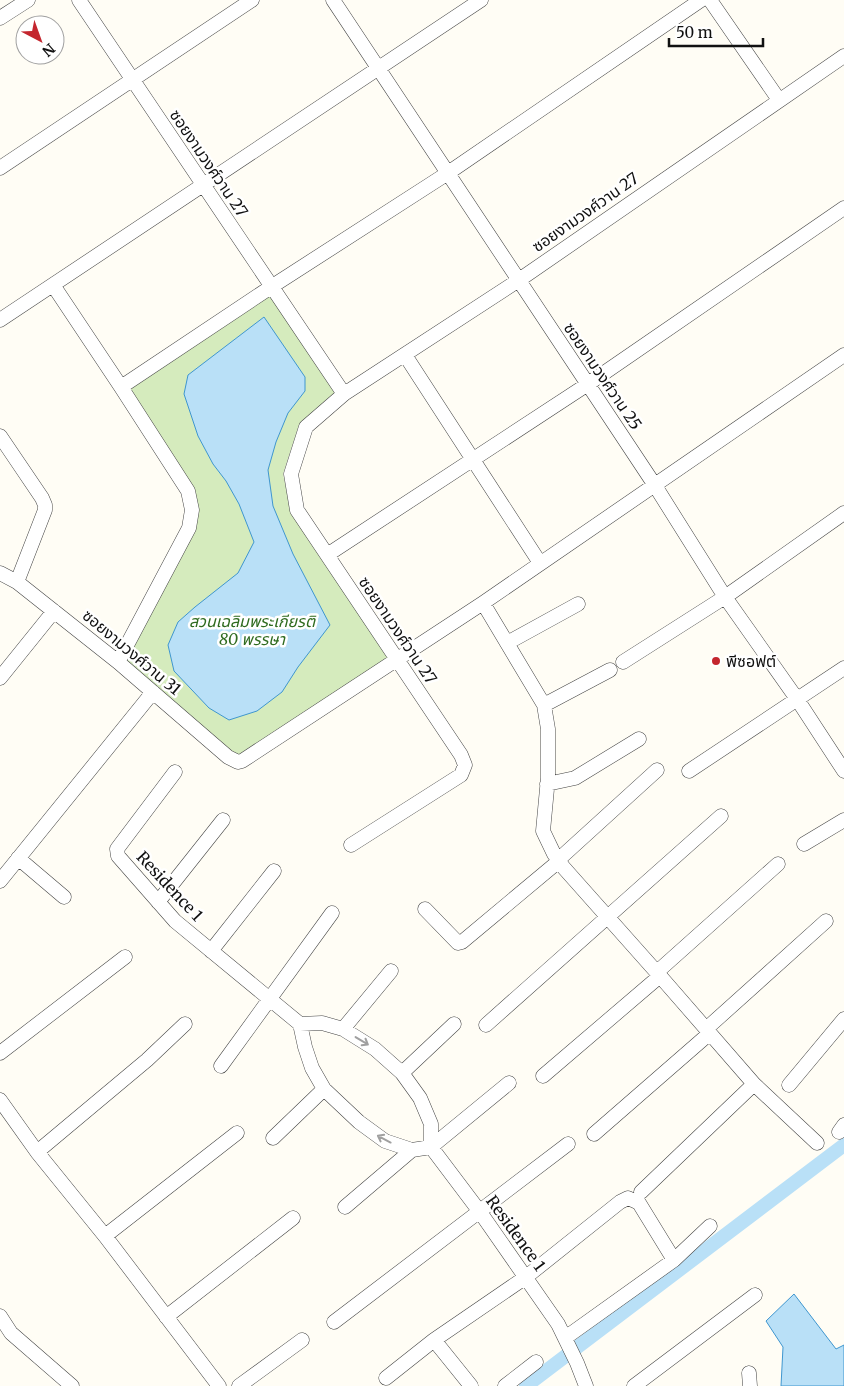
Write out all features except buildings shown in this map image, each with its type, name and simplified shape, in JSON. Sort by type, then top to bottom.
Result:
[{"type":"street","points":[[0,18],[28,0]]},
{"type":"street","name":"ซอยงามวงศ์วาน 27","points":[[79,0],[344,394]]},
{"type":"street","points":[[0,168],[252,0]]},
{"type":"street","name":"ซอยงามวงศ์วาน 25","points":[[333,0],[654,484],[725,597],[797,699],[844,771]]},
{"type":"street","points":[[0,320],[481,0]]},
{"type":"street","points":[[121,387],[271,287],[448,173],[701,0]]},
{"type":"street","points":[[710,0],[779,100]]},
{"type":"street","name":"ซอยงามวงศ์วาน 27","points":[[351,845],[461,775],[465,765],[461,755],[297,510],[291,474],[306,428],[344,394],[519,280],[844,56]]},
{"type":"street","points":[[327,555],[588,384],[844,208]]},
{"type":"street","points":[[53,285],[188,492],[192,510],[189,528],[118,662]]},
{"type":"street","points":[[405,355],[540,563]]},
{"type":"street","points":[[396,659],[483,603],[844,355]]},
{"type":"street","points":[[0,436],[45,505],[45,510],[17,582]]},
{"type":"street","points":[[623,662],[725,597],[844,514]]},
{"type":"street","name":"ซอยงามวงศ์วาน 31","points":[[0,573],[17,582],[54,610],[118,662],[228,757],[238,762],[244,760],[396,659]]},
{"type":"street","points":[[483,603],[544,704],[548,729],[548,784],[543,831],[548,844],[558,860],[754,1084],[818,1143]]},
{"type":"street","points":[[508,643],[578,604]]},
{"type":"street","points":[[0,678],[54,610]]},
{"type":"street","points":[[689,771],[844,668]]},
{"type":"street","points":[[544,704],[610,670]]},
{"type":"street","points":[[0,881],[153,692]]},
{"type":"street","points":[[548,784],[575,778],[639,739]]},
{"type":"street","points":[[425,909],[452,938],[458,943],[462,942],[558,860],[657,770]]},
{"type":"street","name":"Residence 1","points":[[174,772],[117,849],[120,858],[175,921],[300,1024]]},
{"type":"street","points":[[486,1025],[721,816]]},
{"type":"street","points":[[158,902],[223,820]]},
{"type":"street","points":[[804,844],[844,820]]},
{"type":"street","points":[[18,858],[64,897]]},
{"type":"street","points":[[543,1076],[659,974],[778,864]]},
{"type":"street","points":[[211,951],[274,871]]},
{"type":"street","points":[[221,1066],[332,913]]},
{"type":"street","points":[[594,1134],[826,921]]},
{"type":"street","points":[[0,1053],[126,957]]},
{"type":"street","points":[[343,1030],[391,971]]},
{"type":"street","points":[[789,1085],[844,1019]]},
{"type":"street","points":[[431,1147],[430,1124],[420,1098],[402,1073],[375,1048],[343,1030],[322,1023],[300,1024],[312,1068],[324,1089],[359,1122],[384,1141],[412,1150],[431,1147],[509,1084]]},
{"type":"street","points":[[37,1152],[147,1060],[185,1024]]},
{"type":"street","points":[[402,1073],[454,1024]]},
{"type":"street","points":[[641,1192],[754,1084]]},
{"type":"street","points":[[273,1138],[324,1089]]},
{"type":"street","points":[[0,1100],[37,1152],[105,1236],[219,1386]]},
{"type":"street","points":[[105,1236],[237,1133]]},
{"type":"street","points":[[334,1322],[568,1144]]},
{"type":"street","name":"Residence 1","points":[[431,1147],[480,1212],[558,1324],[586,1386]]},
{"type":"street","points":[[345,1207],[412,1150]]},
{"type":"street","points":[[386,1378],[434,1340],[526,1277],[620,1202],[628,1198],[638,1203],[674,1260]]},
{"type":"street","points":[[166,1317],[293,1218]]},
{"type":"street","points":[[566,1340],[674,1260],[710,1226]]},
{"type":"street","points":[[634,1386],[755,1294]]},
{"type":"street","points":[[0,1316],[11,1332],[71,1386]]},
{"type":"street","points":[[239,1386],[302,1340]]},
{"type":"street","points":[[434,1340],[470,1386]]},
{"type":"street","points":[[505,1386],[536,1362]]},
{"type":"green space","name":"สวนเฉลิมพระเกียรติ 80 พรรษา","points":[[276,289],[344,391],[299,425],[283,474],[291,511],[389,657],[237,760],[123,661],[196,511],[125,388]]},
{"type":"water","points":[[264,317],[305,377],[305,391],[288,413],[276,442],[268,470],[273,506],[293,554],[330,625],[298,667],[282,692],[257,711],[229,720],[209,708],[174,671],[168,645],[178,622],[238,573],[254,542],[239,504],[226,481],[213,464],[198,436],[184,394],[188,375]]},
{"type":"water","points":[[794,1294],[836,1349],[844,1345],[844,1386],[781,1386],[783,1347],[766,1321]]},
{"type":"waterway","points":[[526,1386],[844,1145]]},
{"type":"place","name":"พีซอฟต์","points":[[716,661]]}]
